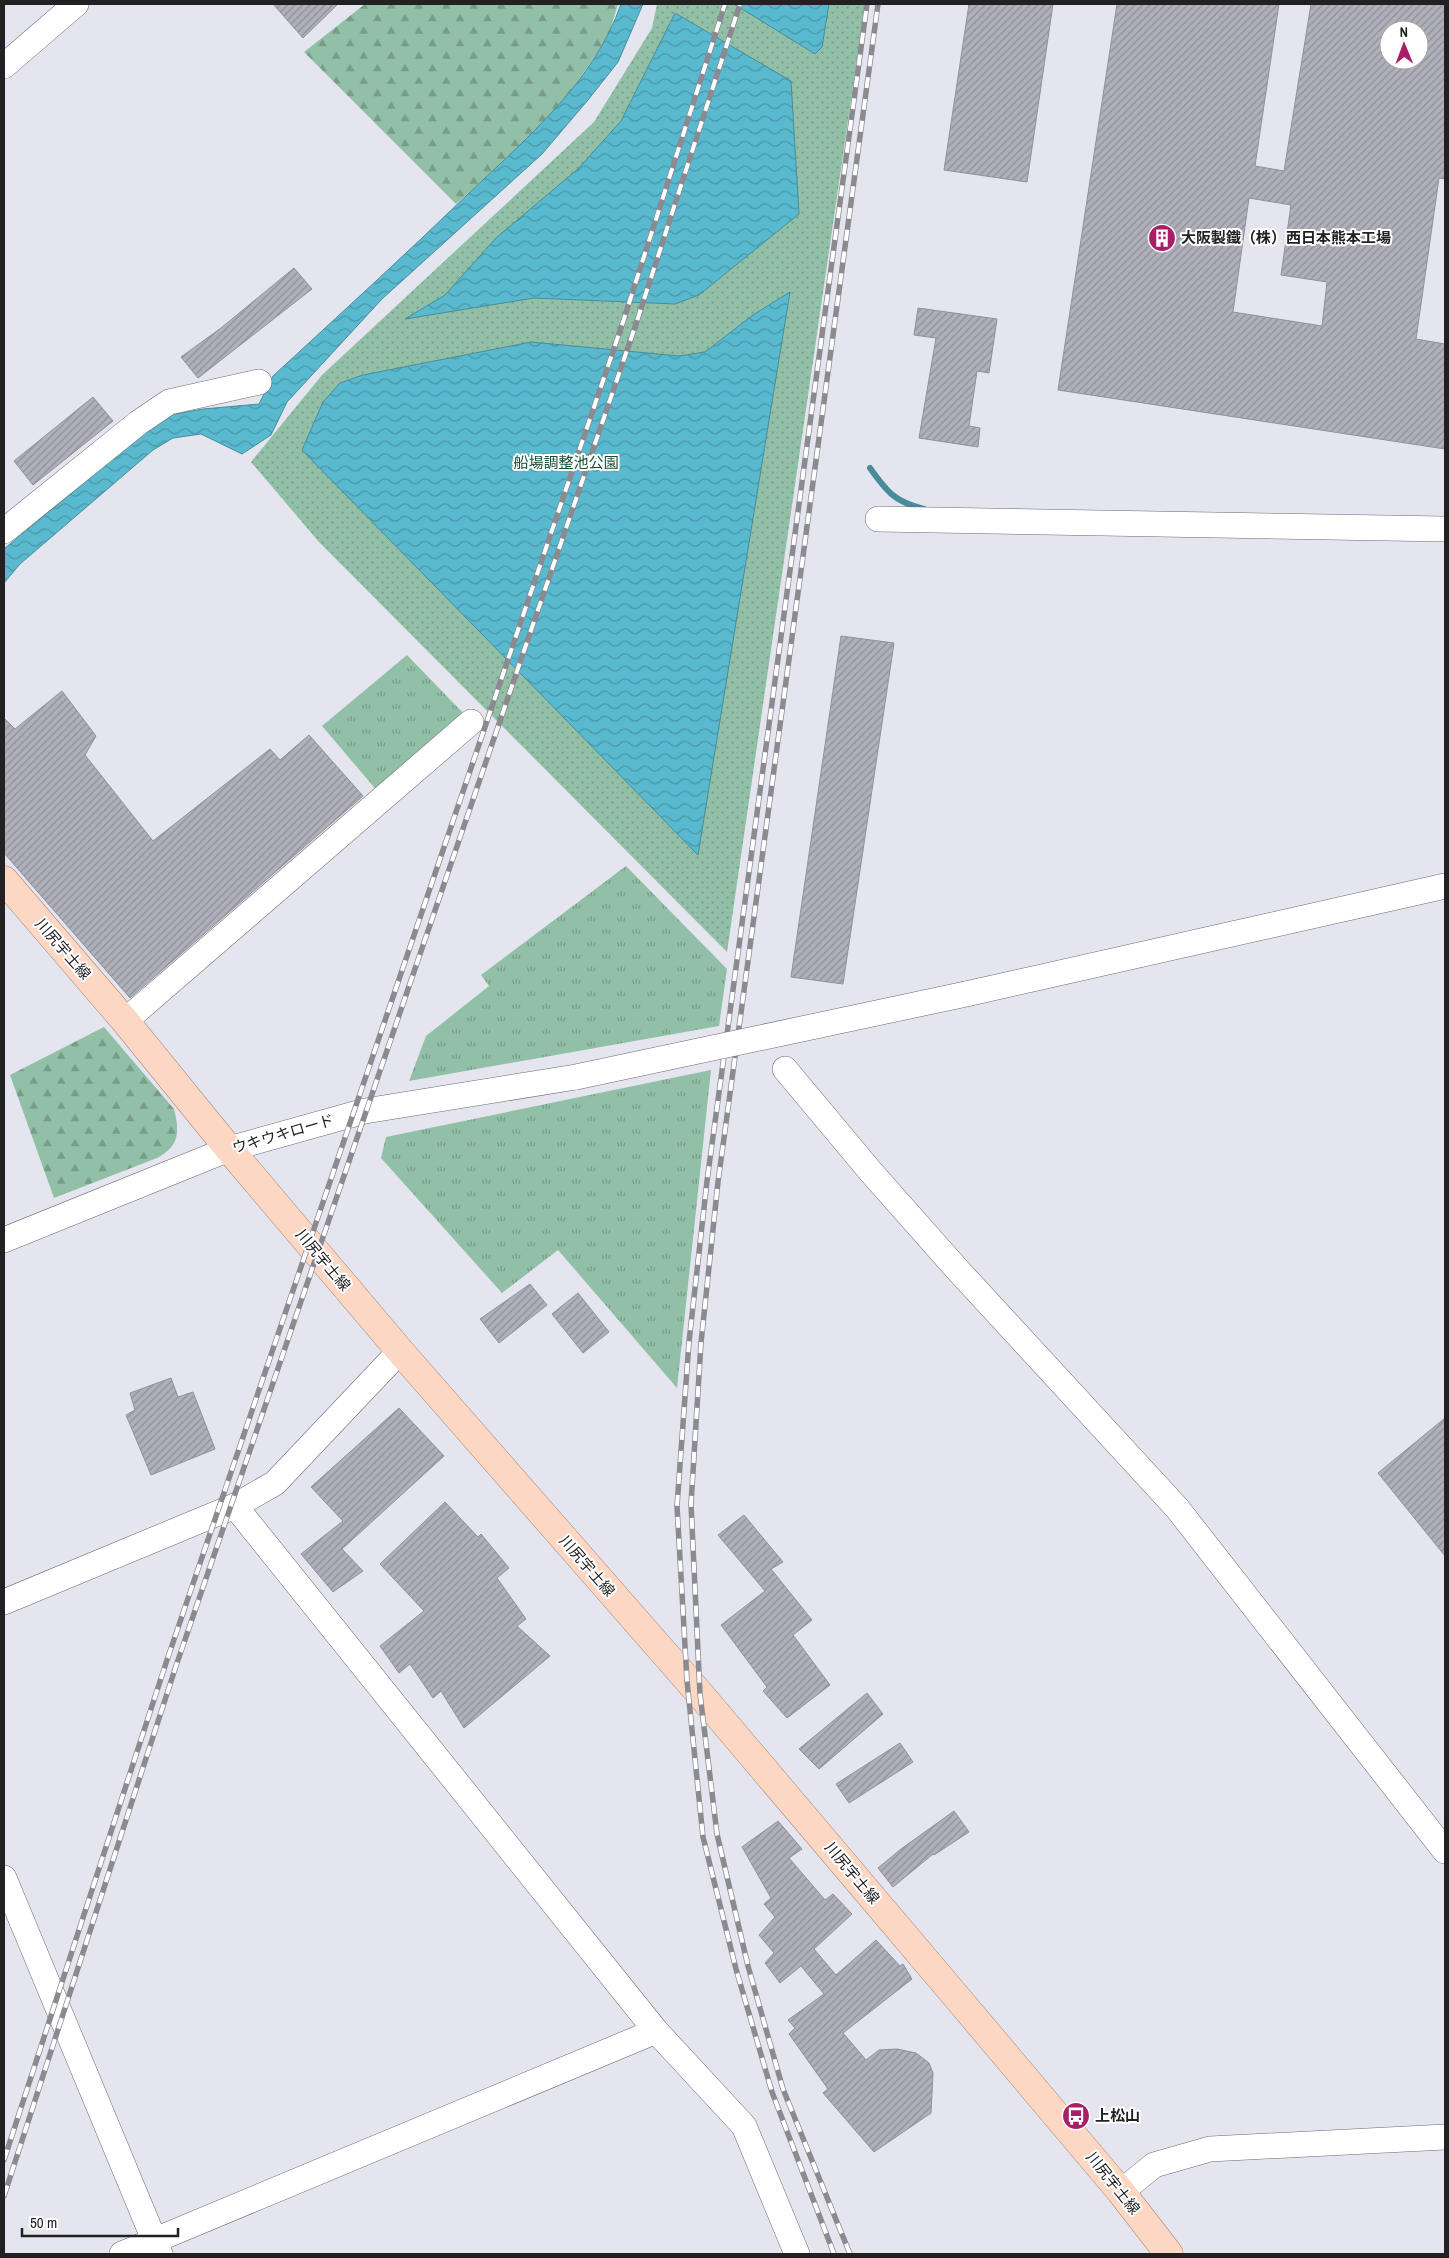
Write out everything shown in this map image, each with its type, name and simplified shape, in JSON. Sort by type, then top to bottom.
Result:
[{"type":"main road","name":"川尻宇土線","points":[[4,880],[400,1351],[700,1694],[1121,2192],[1169,2254]]},
{"type":"street","points":[[4,66],[76,4]]},
{"type":"street","points":[[4,531],[138,422],[169,402],[259,382]]},
{"type":"street","points":[[878,519],[1445,529]]},
{"type":"street","points":[[124,1021],[471,722]]},
{"type":"street","name":"ウキウキロード","points":[[4,1240],[229,1149],[365,1111],[576,1077],[966,994],[1445,886]]},
{"type":"street","points":[[785,1069],[871,1172],[956,1268],[1177,1508],[1445,1851]]},
{"type":"street","points":[[4,1602],[235,1506],[275,1483],[400,1351]]},
{"type":"street","points":[[235,1506],[656,2031],[744,2126],[797,2254]]},
{"type":"street","points":[[4,1878],[158,2247]]},
{"type":"street","points":[[122,2254],[158,2247],[656,2031]]},
{"type":"street","points":[[1121,2192],[1154,2165],[1210,2149],[1445,2137]]},
{"type":"green space","points":[[365,4],[618,4],[608,38],[550,120],[456,204],[304,52]]},
{"type":"green space","name":"船場調整池公園","points":[[657,4],[865,4],[727,952],[319,542],[251,462],[322,375],[594,122],[652,28]]},
{"type":"green space","points":[[407,655],[467,717],[379,793],[322,726]]},
{"type":"green space","points":[[626,866],[727,969],[719,1026],[409,1081],[426,1036],[489,986],[481,975]]},
{"type":"green space","points":[[104,1027],[174,1109],[177,1125],[176,1138],[170,1149],[157,1158],[54,1198],[10,1075]]},
{"type":"green space","points":[[711,1070],[677,1388],[558,1250],[502,1293],[381,1158],[386,1137]]},
{"type":"water","points":[[621,4],[643,4],[618,62],[588,100],[542,154],[382,299],[287,402],[271,435],[242,454],[201,434],[173,438],[153,450],[20,564],[4,583],[4,549],[164,416],[203,409],[259,404],[273,376],[513,152],[556,108],[594,59],[609,32]]},
{"type":"water","points":[[734,4],[829,4],[822,47],[815,54]]},
{"type":"water","points":[[675,13],[791,81],[799,214],[699,295],[675,304],[534,298],[405,319],[445,295],[496,238],[579,168],[621,121]]},
{"type":"water","points":[[790,292],[698,855],[302,450],[323,402],[340,383],[363,375],[531,342],[679,356],[705,352],[753,315]]},
{"type":"building","points":[[273,4],[338,4],[303,38]]},
{"type":"building","points":[[969,4],[1053,4],[1027,182],[944,170]]},
{"type":"building","name":"大阪製鐵（株）西日本熊本工場","points":[[1117,4],[1279,4],[1255,166],[1284,171],[1311,4],[1445,4],[1445,179],[1439,178],[1416,339],[1445,344],[1445,449],[1058,390]],"holes":[[[1249,198],[1291,205],[1281,275],[1327,282],[1322,326],[1233,312]]]},
{"type":"building","points":[[294,268],[312,289],[198,378],[181,357],[221,328]]},
{"type":"building","points":[[918,308],[997,319],[989,373],[977,371],[969,426],[980,428],[978,447],[919,438],[936,338],[914,335]]},
{"type":"building","points":[[93,397],[113,421],[33,485],[14,461]]},
{"type":"building","points":[[841,636],[894,643],[843,984],[791,977]]},
{"type":"building","points":[[62,691],[96,736],[85,755],[153,841],[270,749],[280,760],[309,735],[363,796],[130,998],[4,853],[4,718],[15,729]]},
{"type":"building","points":[[530,1284],[547,1305],[499,1343],[480,1319]]},
{"type":"building","points":[[578,1293],[609,1332],[583,1353],[552,1314]]},
{"type":"building","points":[[171,1378],[178,1397],[193,1392],[215,1449],[151,1475],[126,1415],[135,1410],[130,1393]]},
{"type":"building","points":[[399,1408],[444,1456],[342,1549],[363,1571],[333,1592],[301,1554],[343,1521],[311,1487]]},
{"type":"building","points":[[1445,1418],[1445,1556],[1378,1473]]},
{"type":"building","points":[[445,1502],[478,1537],[481,1534],[509,1568],[497,1578],[526,1619],[517,1626],[550,1656],[464,1728],[441,1691],[433,1698],[410,1664],[399,1673],[380,1646],[424,1611],[380,1564]]},
{"type":"building","points":[[744,1515],[783,1562],[771,1569],[812,1620],[793,1635],[830,1685],[787,1718],[763,1691],[767,1687],[721,1625],[765,1591],[718,1535]]},
{"type":"building","points":[[867,1693],[883,1714],[819,1769],[799,1749]]},
{"type":"building","points":[[900,1743],[913,1762],[849,1803],[836,1784]]},
{"type":"building","points":[[954,1811],[969,1832],[933,1854],[893,1887],[878,1868]]},
{"type":"building","points":[[778,1821],[802,1849],[789,1858],[825,1900],[833,1894],[852,1914],[814,1949],[836,1975],[876,1940],[900,1966],[903,1964],[912,1979],[843,2033],[866,2060],[879,2050],[897,2049],[916,2053],[929,2063],[933,2073],[931,2113],[874,2152],[823,2093],[828,2089],[789,2034],[795,2028],[788,2020],[824,1994],[801,1966],[780,1983],[765,1963],[774,1953],[759,1935],[775,1917],[764,1904],[771,1898],[742,1847]]},
{"type":"waterway","points":[[870,468],[892,495],[906,503],[924,509]]},
{"type":"railway","points":[[4,2160],[166,1663],[623,322],[725,4]]},
{"type":"railway","points":[[4,2196],[176,1666],[635,327],[740,4]]},
{"type":"railway","points":[[834,2254],[772,2092],[736,1969],[703,1837],[687,1681],[677,1506],[689,1342],[707,1181],[867,4]]},
{"type":"railway","points":[[850,2254],[783,2089],[748,1966],[717,1834],[700,1694],[691,1504],[701,1343],[718,1182],[878,4]]},
{"type":"place","name":"大阪製鐵（株）西日本熊本工場","points":[[1162,238]]},
{"type":"place","name":"上松山","points":[[1076,2116]]}]
